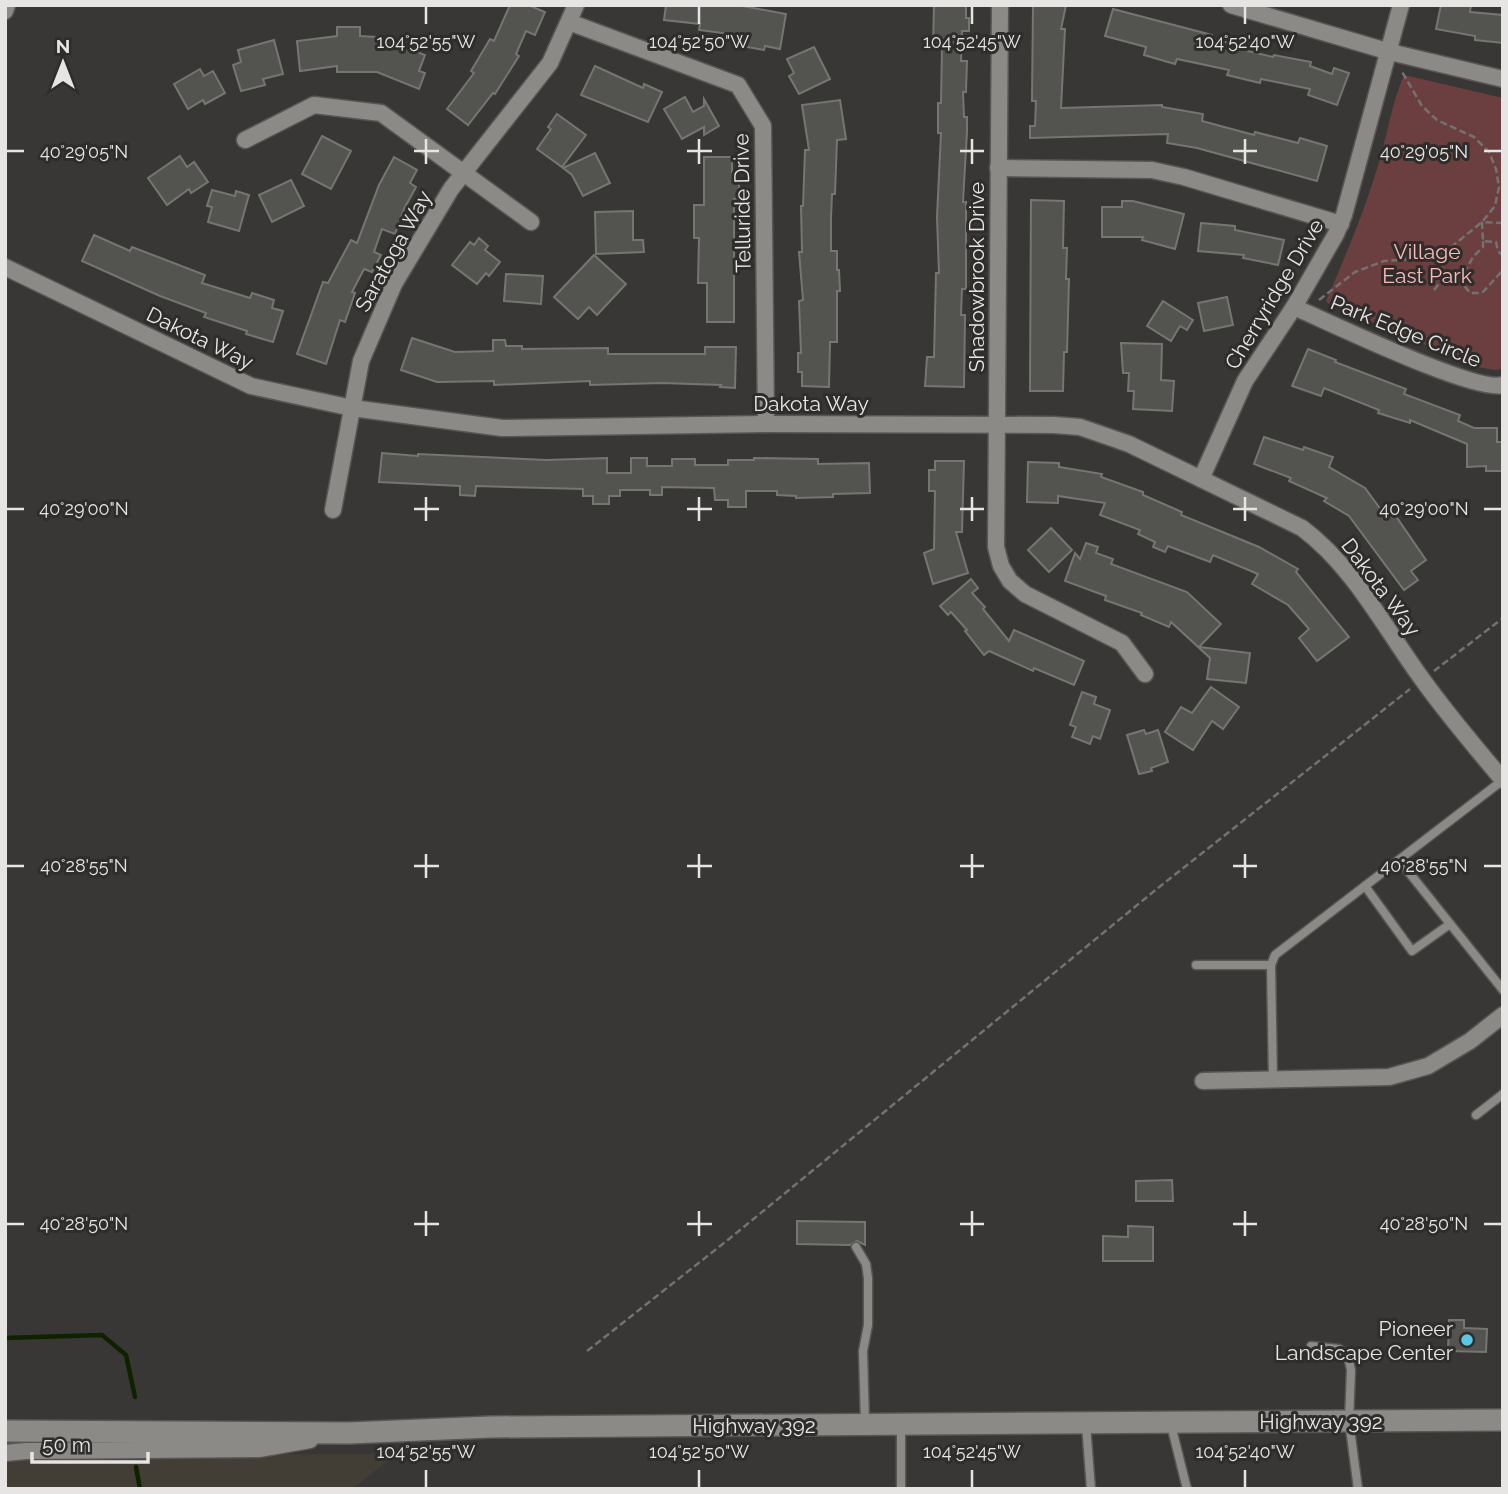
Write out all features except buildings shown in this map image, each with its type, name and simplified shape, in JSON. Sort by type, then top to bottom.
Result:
[{"type":"main road","name":"Highway 392","points":[[5,1431],[349,1433],[491,1427],[1503,1420]]},
{"type":"street","points":[[5,11],[8,5]]},
{"type":"street","name":"Saratoga Way","points":[[333,510],[361,361],[394,284],[451,189],[551,63],[576,5]]},
{"type":"street","name":"Shadowbrook Drive","points":[[1000,5],[996,547],[1001,566],[1010,581],[1025,594],[1122,643],[1145,674]]},
{"type":"street","points":[[1231,5],[1390,52],[1503,79]]},
{"type":"street","name":"Cherryridge Drive","points":[[1201,479],[1245,381],[1294,307],[1340,224],[1401,5]]},
{"type":"street","name":"Telluride Drive","points":[[569,22],[738,85],[763,126],[766,424]]},
{"type":"street","points":[[245,141],[314,105],[381,113],[531,222]]},
{"type":"street","points":[[998,168],[1152,170],[1184,177],[1340,224]]},
{"type":"street","name":"Dakota Way","points":[[5,267],[251,386],[352,408],[502,428],[996,423],[1080,427],[1129,444],[1302,528],[1322,543],[1380,616],[1422,680],[1503,780]]},
{"type":"street","name":"Park Edge Circle","points":[[1294,307],[1441,371],[1483,386],[1503,385]]},
{"type":"street","points":[[1203,1081],[1389,1077],[1428,1066],[1470,1041],[1503,1015]]},
{"type":"street","points":[[5,1453],[259,1449],[349,1433]]},
{"type":"lane","points":[[1273,1080],[1271,965],[1276,955],[1503,780]]},
{"type":"lane","points":[[1399,860],[1503,990]]},
{"type":"lane","points":[[1365,886],[1412,951],[1450,924]]},
{"type":"lane","points":[[1196,965],[1271,965]]},
{"type":"lane","points":[[1476,1115],[1503,1094]]},
{"type":"lane","points":[[856,1247],[866,1264],[868,1278],[868,1325],[863,1351],[865,1425]]},
{"type":"lane","points":[[1311,1346],[1339,1349],[1348,1356],[1351,1370],[1349,1421],[1358,1489]]},
{"type":"lane","points":[[1170,1422],[1187,1489]]},
{"type":"lane","points":[[1086,1423],[1091,1489]]},
{"type":"lane","points":[[901,1424],[901,1489]]},
{"type":"path","points":[[1294,307],[1319,300],[1355,272],[1384,261],[1439,257],[1470,229],[1482,222],[1495,206],[1499,187],[1489,152],[1474,137],[1437,120],[1422,106],[1390,52]]},
{"type":"path","points":[[1482,222],[1503,223]]},
{"type":"path","points":[[1482,222],[1483,247],[1473,257],[1463,275],[1466,289],[1470,293],[1482,293],[1503,270]]},
{"type":"path","points":[[1483,241],[1496,242],[1497,251],[1503,256]]},
{"type":"path","points":[[1434,290],[1438,286],[1442,267],[1439,257]]},
{"type":"path","points":[[1434,671],[1503,618]]},
{"type":"path","points":[[587,1351],[729,1239],[1158,888],[1410,689]]},
{"type":"shaded area","points":[[397,1454],[352,1489],[5,1489],[5,1455]]},
{"type":"green space","name":"Village East Park","points":[[1404,75],[1503,98],[1503,368],[1496,370],[1477,367],[1326,301],[1366,203]]},
{"type":"waterway","points":[[5,1338],[102,1335],[126,1355],[135,1397]]},
{"type":"waterway","points":[[136,1467],[140,1489]]},
{"type":"place","name":"Pioneer Landscape Center","points":[[1467,1340]]}]
